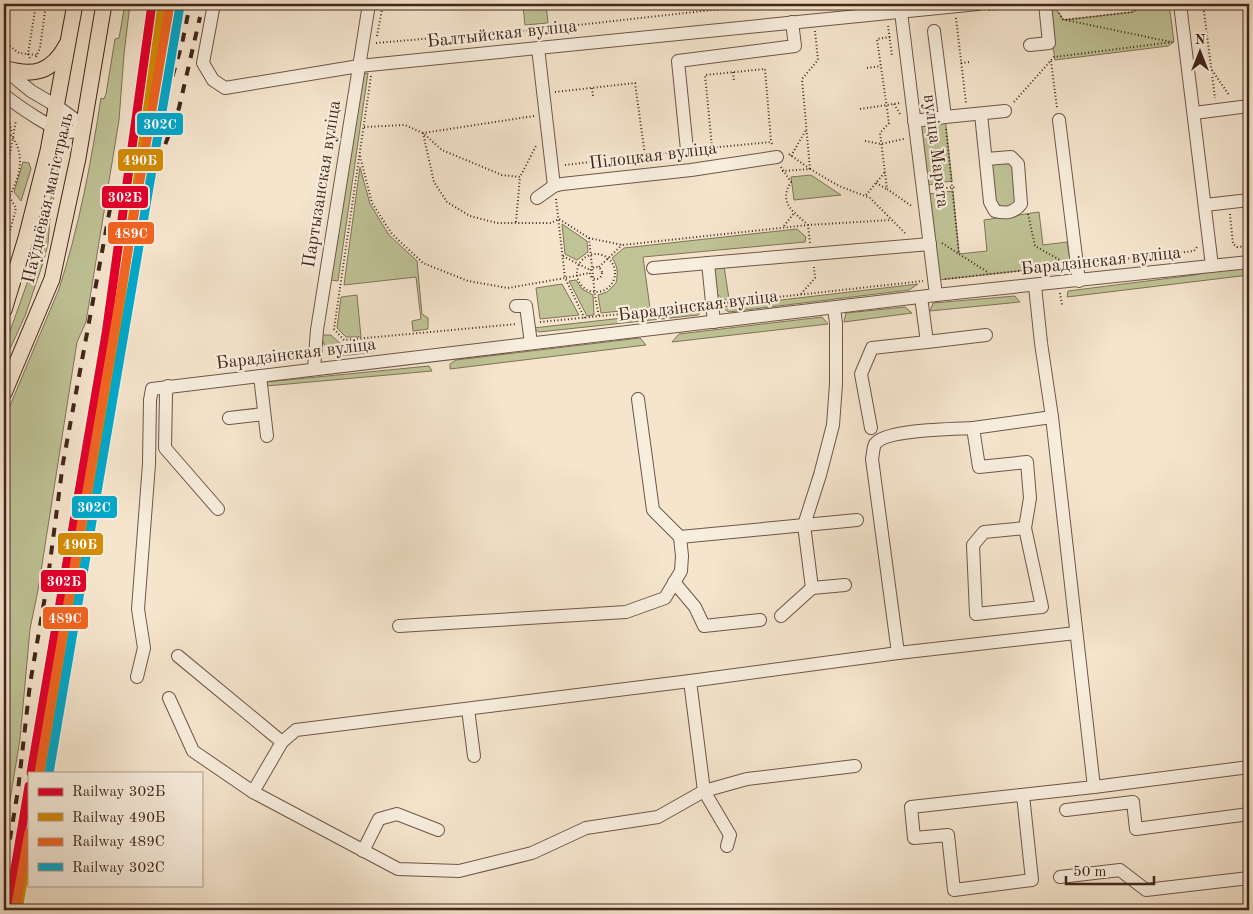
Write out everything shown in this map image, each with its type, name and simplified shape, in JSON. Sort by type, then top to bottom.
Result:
[{"type":"main road","name":"Паўднёвая магістраль","points":[[4,310],[28,229],[54,127],[75,4]]},
{"type":"main road","name":"Паўднёвая магістраль","points":[[4,393],[52,279],[84,126],[104,4]]},
{"type":"main road","points":[[4,68],[18,72],[37,72],[60,55],[70,35]]},
{"type":"street","name":"Балтыйская вуліца","points":[[214,4],[203,63],[213,80],[226,88],[359,66],[978,4]]},
{"type":"street","name":"Партызанская вуліца","points":[[314,369],[317,330],[369,4]]},
{"type":"street","points":[[1030,45],[1049,43],[1045,4]]},
{"type":"street","points":[[1175,7],[1194,113],[1212,266]]},
{"type":"street","name":"вуліца Марата","points":[[901,12],[936,295]]},
{"type":"street","points":[[688,150],[678,62],[795,46],[792,22]]},
{"type":"street","points":[[934,31],[945,117]]},
{"type":"street","points":[[538,48],[554,186]]},
{"type":"street","points":[[4,68],[31,91],[58,106],[84,126],[73,132],[67,132],[54,127],[4,94]]},
{"type":"street","points":[[1194,113],[1243,107]]},
{"type":"street","points":[[914,121],[1005,111]]},
{"type":"street","points":[[981,114],[990,202],[995,211],[1010,213],[1016,210],[1021,204],[1018,164],[1011,157],[986,159]]},
{"type":"street","points":[[1059,120],[1079,281]]},
{"type":"street","name":"Пілоцкая вуліца","points":[[537,198],[554,186],[781,154]]},
{"type":"street","points":[[1205,205],[1249,200]]},
{"type":"street","points":[[653,268],[929,241]]},
{"type":"street","name":"Барадзінская вуліца","points":[[136,677],[144,648],[138,610],[149,464],[150,400],[152,388],[936,295],[1249,262]]},
{"type":"street","points":[[708,263],[714,322]]},
{"type":"street","points":[[1035,286],[1052,417],[1094,787]]},
{"type":"street","points":[[921,297],[926,342]]},
{"type":"street","points":[[516,306],[526,306],[531,343]]},
{"type":"street","points":[[812,588],[804,525],[833,425],[836,384],[834,308]]},
{"type":"street","points":[[871,428],[861,374],[872,348],[986,335]]},
{"type":"street","points":[[260,376],[267,436]]},
{"type":"street","points":[[168,386],[166,394],[165,448],[218,509]]},
{"type":"street","points":[[399,626],[626,612],[664,598],[681,571],[680,538],[653,510],[638,399]]},
{"type":"street","points":[[229,418],[264,414]]},
{"type":"street","points":[[898,652],[872,459],[875,444],[882,438],[898,433],[973,428],[1052,417]]},
{"type":"street","points":[[973,428],[979,467],[1027,462],[1030,498],[1025,528],[1042,607],[976,614],[974,546],[984,532],[1025,528]]},
{"type":"street","points":[[680,538],[857,520]]},
{"type":"street","points":[[674,582],[695,607],[704,626],[760,620]]},
{"type":"street","points":[[781,616],[812,588],[845,585]]},
{"type":"street","points":[[253,792],[282,742],[296,730],[690,681],[898,652],[1076,633]]},
{"type":"street","points":[[178,656],[282,742]]},
{"type":"street","points":[[690,681],[704,791],[730,835],[727,846]]},
{"type":"street","points":[[169,698],[193,751],[253,792],[398,869],[459,871],[532,853],[586,828],[658,817],[704,791],[747,779],[854,766]]},
{"type":"street","points":[[468,708],[474,756]]},
{"type":"street","points":[[1023,796],[1032,880],[954,890],[948,835],[914,838],[911,807],[1023,796],[1249,767]]},
{"type":"street","points":[[1131,782],[1136,829],[1249,814]]},
{"type":"street","points":[[1066,810],[1133,802]]},
{"type":"street","points":[[363,851],[380,819],[397,814],[438,830]]},
{"type":"street","points":[[1060,877],[1120,870],[1146,890],[1249,878]]},
{"type":"path","points":[[30,60],[28,54],[36,4]]},
{"type":"path","points":[[4,42],[19,53],[37,56],[40,48],[46,4]]},
{"type":"path","points":[[382,4],[376,44],[551,28],[766,4]]},
{"type":"path","points":[[1164,4],[1175,7]]},
{"type":"path","points":[[1204,5],[1216,110]]},
{"type":"path","points":[[887,13],[892,56]]},
{"type":"path","points":[[1005,111],[1054,57],[1174,42],[1063,20]]},
{"type":"path","points":[[810,169],[802,79],[818,60],[815,29]]},
{"type":"path","points":[[887,189],[880,133],[888,123],[877,39],[890,37]]},
{"type":"path","points":[[1051,60],[1059,120]]},
{"type":"path","points":[[961,63],[970,62]]},
{"type":"path","points":[[867,68],[881,66]]},
{"type":"path","points":[[1211,68],[1243,107]]},
{"type":"path","points":[[712,147],[705,75],[765,69],[771,142],[781,154],[782,172],[792,182],[785,196],[787,204],[808,224],[808,237],[813,253],[815,278],[800,295]]},
{"type":"path","points":[[734,72],[734,82]]},
{"type":"path","points":[[372,74],[334,329],[344,340],[586,319],[924,281]]},
{"type":"path","points":[[551,92],[635,83],[645,155]]},
{"type":"path","points":[[592,88],[593,96]]},
{"type":"path","points":[[860,109],[901,103]]},
{"type":"path","points":[[4,115],[8,118],[21,160],[16,180],[4,206]]},
{"type":"path","points":[[12,135],[4,126],[8,118],[13,115]]},
{"type":"path","points":[[423,133],[534,116]]},
{"type":"path","points":[[945,117],[959,254]]},
{"type":"path","points":[[4,254],[16,208],[4,188],[16,120]]},
{"type":"path","points":[[516,223],[520,177],[547,124]]},
{"type":"path","points":[[364,127],[405,125],[423,133],[442,150],[502,175],[520,177]]},
{"type":"path","points":[[791,156],[806,129]]},
{"type":"path","points":[[423,133],[434,182],[448,202],[470,216],[497,223],[551,223],[559,219]]},
{"type":"path","points":[[865,141],[881,144],[906,138]]},
{"type":"path","points":[[552,166],[771,142]]},
{"type":"path","points":[[771,142],[781,154],[782,172]]},
{"type":"path","points":[[781,154],[791,156],[839,186],[870,198],[911,239],[929,241],[934,238],[990,274]]},
{"type":"path","points":[[360,155],[372,204],[392,234],[423,262],[468,281],[508,288],[577,276],[599,267],[622,245]]},
{"type":"path","points":[[782,172],[810,169]]},
{"type":"path","points":[[865,196],[885,172]]},
{"type":"path","points":[[876,183],[915,208]]},
{"type":"path","points":[[554,186],[565,278],[586,319]]},
{"type":"path","points":[[928,189],[956,187]]},
{"type":"path","points":[[1230,202],[1233,244],[1238,247],[1249,246]]},
{"type":"path","points":[[1021,204],[1027,208],[1035,246],[1069,265]]},
{"type":"path","points":[[783,227],[795,212]]},
{"type":"path","points":[[559,219],[589,238],[622,245],[808,224],[891,220]]},
{"type":"path","points":[[589,238],[590,270],[599,317]]},
{"type":"path","points":[[597,254],[609,258],[615,268],[614,280],[607,289],[594,292],[585,289],[577,276],[580,264],[590,255],[597,254]]},
{"type":"path","points":[[563,256],[590,270],[593,279]]},
{"type":"path","points":[[593,279],[598,279],[601,276],[602,270],[599,267]]},
{"type":"path","points":[[1060,297],[1062,305]]},
{"type":"green space","points":[[125,4],[130,4],[119,120],[86,322],[77,342],[38,590],[30,629],[20,739],[4,837],[4,420],[59,289],[73,242],[84,195],[101,98],[104,99],[106,94],[115,39],[119,38]]},
{"type":"green space","points":[[546,4],[548,23],[525,25],[523,6]]},
{"type":"green space","points":[[1052,4],[1064,20],[1133,12],[1142,4],[1164,4],[1170,11],[1174,42],[1168,46],[1055,60],[1047,5]]},
{"type":"green space","points":[[368,73],[338,281],[331,280],[362,74]]},
{"type":"green space","points":[[945,117],[952,181],[928,185],[920,120]]},
{"type":"green space","points":[[62,146],[50,217],[48,244],[43,263],[25,316],[4,362],[4,348],[35,261],[47,217]]},
{"type":"green space","points":[[1002,159],[1016,166],[1015,208],[996,209],[988,161]]},
{"type":"green space","points":[[23,162],[29,163],[31,169],[21,201],[14,192]]},
{"type":"green space","points":[[360,167],[370,204],[389,235],[417,261],[422,314],[428,318],[428,329],[413,331],[412,321],[421,319],[416,277],[344,285]]},
{"type":"green space","points":[[811,175],[841,195],[794,200],[791,177]]},
{"type":"green space","points":[[953,191],[959,254],[987,251],[984,220],[1039,212],[1043,245],[1067,242],[1071,265],[939,280],[929,194]]},
{"type":"green space","points":[[562,224],[587,241],[588,252],[577,260],[565,254]]},
{"type":"green space","points":[[797,229],[806,237],[805,242],[643,257],[650,308],[601,313],[598,295],[607,292],[616,283],[617,270],[612,258],[624,248]]},
{"type":"green space","points":[[1249,262],[1249,275],[1067,297],[1068,291],[1195,275]]},
{"type":"green space","points":[[724,266],[729,299],[724,300],[716,293],[713,272],[717,267]]},
{"type":"green space","points":[[576,280],[582,289],[593,295],[594,315],[587,316],[569,281]]},
{"type":"green space","points":[[562,284],[579,315],[540,319],[536,288]]},
{"type":"green space","points":[[918,284],[909,290],[729,312],[721,307]]},
{"type":"green space","points":[[357,295],[361,337],[346,337],[337,328],[341,297]]},
{"type":"green space","points":[[1015,296],[1020,302],[930,311],[933,303]]},
{"type":"green space","points":[[905,307],[912,313],[844,322],[846,313]]},
{"type":"green space","points":[[704,309],[698,315],[539,332],[533,328]]},
{"type":"green space","points":[[822,317],[828,324],[672,342],[679,334]]},
{"type":"green space","points":[[321,335],[331,335],[345,348],[374,344],[375,351],[350,355],[335,354],[324,344]]},
{"type":"green space","points":[[640,338],[646,345],[450,369],[450,364],[456,360]]},
{"type":"green space","points":[[429,366],[432,371],[266,386],[266,382]]},
{"type":"railway","points":[[144,217],[152,179],[160,119],[182,44],[190,4]]},
{"type":"railway","points":[[159,161],[179,108],[200,17]]},
{"type":"railway","points":[[4,875],[18,790],[30,684],[47,585],[63,463],[114,187]]},
{"type":"rail line","name":"302Б","points":[[31,772],[106,334],[152,4]]},
{"type":"rail line","name":"489С","points":[[39,772],[170,4]]},
{"type":"rail line","name":"490Б","points":[[41,772],[116,336],[162,5]]},
{"type":"rail line","name":"302С","points":[[49,772],[180,6]]},
{"type":"rail line","name":"302Б","points":[[8,910],[28,792]]},
{"type":"rail line","name":"489С","points":[[15,910],[28,838]]},
{"type":"rail line","name":"490Б","points":[[18,910],[28,853]]}]
